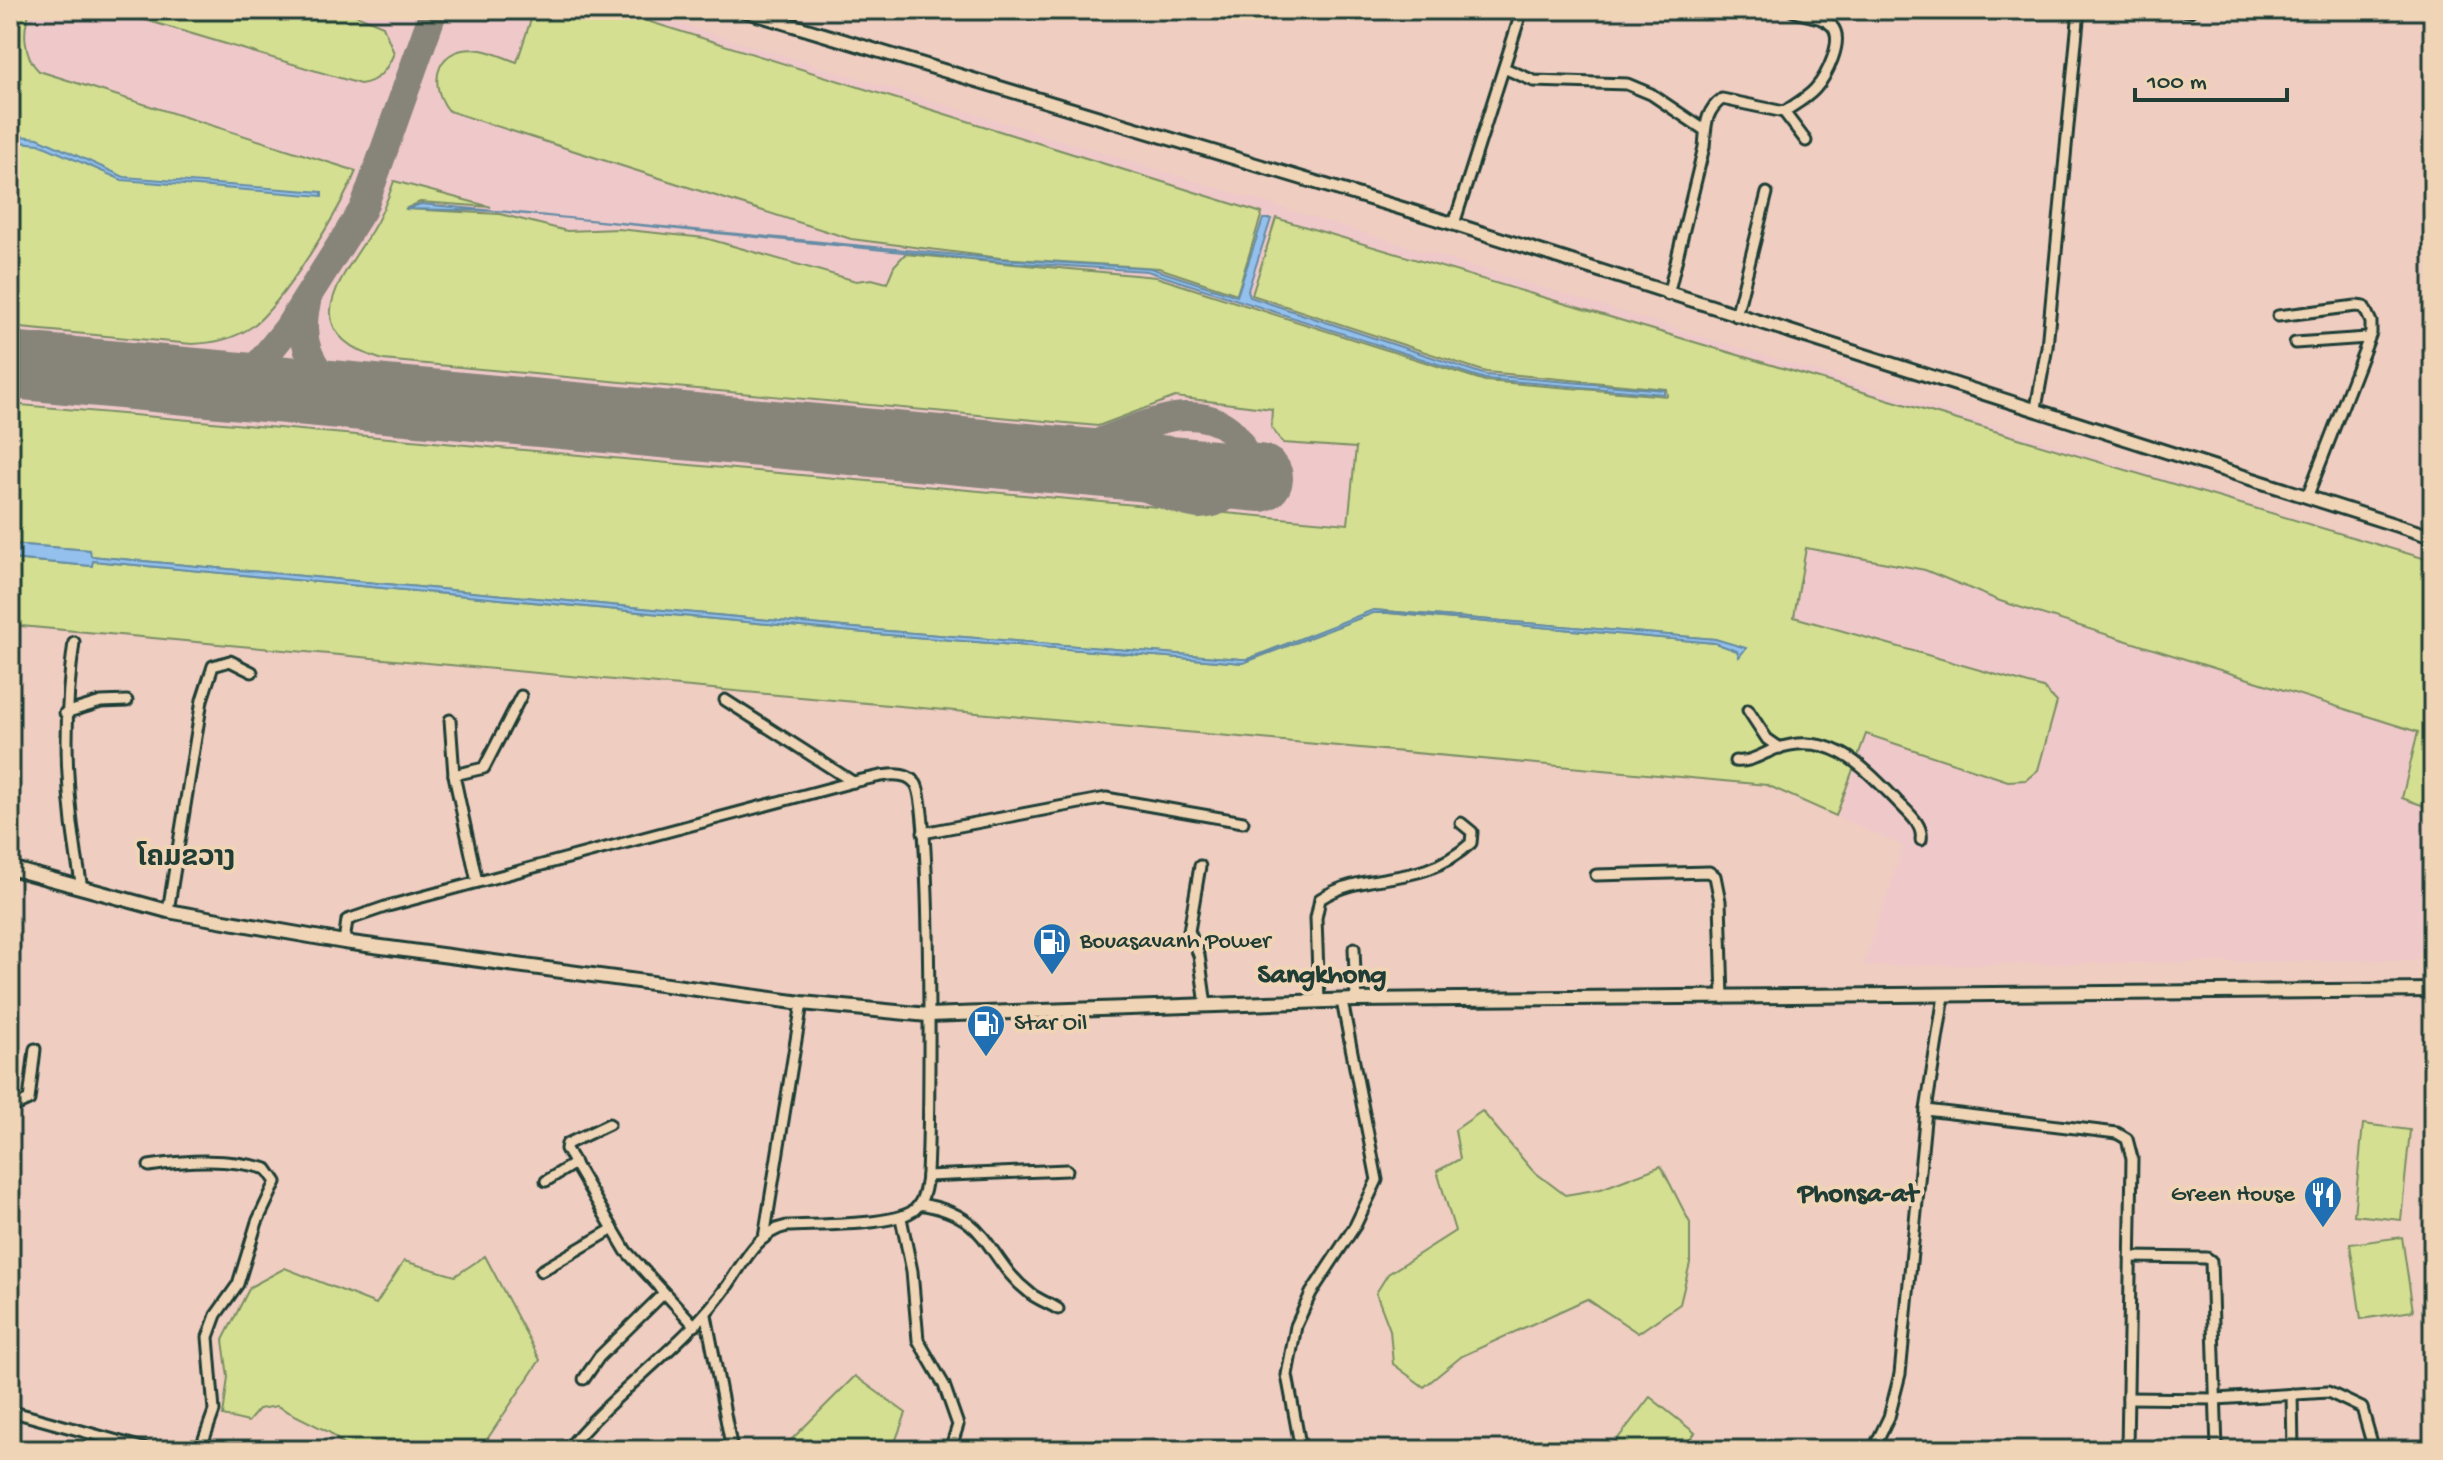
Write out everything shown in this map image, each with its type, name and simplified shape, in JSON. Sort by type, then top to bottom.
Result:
[{"type":"main road","points":[[10,868],[168,911],[344,942],[802,1003],[928,1015],[1356,1000],[2433,990]]},
{"type":"street","points":[[742,10],[768,14],[1454,224],[1668,295],[2036,408],[2433,537]]},
{"type":"street","points":[[1454,224],[1522,10]]},
{"type":"street","points":[[1784,112],[1816,89],[1829,67],[1838,38],[1831,25],[1791,10]]},
{"type":"street","points":[[2036,408],[2047,347],[2079,10]]},
{"type":"street","points":[[1504,68],[1534,81],[1627,84],[1651,94],[1703,129]]},
{"type":"street","points":[[1668,295],[1704,147],[1703,129],[1713,105],[1722,99],[1784,112],[1806,141]]},
{"type":"street","points":[[1736,316],[1767,193]]},
{"type":"street","points":[[2278,316],[2364,307],[2372,328],[2308,495]]},
{"type":"street","points":[[2295,343],[2367,338]]},
{"type":"street","points":[[74,642],[65,713],[69,819],[82,888]]},
{"type":"street","points":[[168,911],[202,700],[209,677],[213,666],[224,661],[252,672]]},
{"type":"street","points":[[454,775],[484,768],[521,696]]},
{"type":"street","points":[[725,700],[853,782]]},
{"type":"street","points":[[65,713],[101,702],[127,701]]},
{"type":"street","points":[[1748,710],[1767,739],[1780,748]]},
{"type":"street","points":[[450,720],[454,775],[477,882]]},
{"type":"street","points":[[1735,761],[1745,762],[1801,742],[1823,743],[1840,750],[1869,772],[1916,821],[1922,833],[1921,840]]},
{"type":"street","points":[[344,942],[347,920],[477,882],[853,782],[895,774],[908,777],[921,796],[928,1015],[927,1176],[919,1204],[901,1218],[777,1228],[764,1238],[706,1315],[567,1450]]},
{"type":"street","points":[[923,833],[1106,798],[1243,822]]},
{"type":"street","points":[[1319,1002],[1316,918],[1320,899],[1343,888],[1433,870],[1471,843],[1472,832],[1461,823]]},
{"type":"street","points":[[1200,866],[1189,931],[1199,955],[1206,1005]]},
{"type":"street","points":[[1596,875],[1709,872],[1715,876],[1720,901],[1723,998]]},
{"type":"street","points":[[1354,948],[1356,1000]]},
{"type":"street","points":[[1873,1450],[1889,1417],[1900,1374],[1926,1110],[1944,996]]},
{"type":"street","points":[[1301,1450],[1287,1375],[1296,1326],[1311,1293],[1355,1226],[1377,1180],[1342,1001]]},
{"type":"street","points":[[764,1238],[802,1003]]},
{"type":"street","points":[[10,1104],[18,1105],[29,1100],[35,1049]]},
{"type":"street","points":[[1926,1110],[1977,1113],[2123,1135],[2131,1145],[2127,1450]]},
{"type":"street","points":[[609,1124],[567,1144],[575,1163],[626,1251],[695,1326]]},
{"type":"street","points":[[149,1166],[194,1160],[255,1165],[267,1169],[276,1182],[257,1222],[238,1284],[216,1315],[208,1337],[214,1411],[200,1450]]},
{"type":"street","points":[[546,1181],[575,1163]]},
{"type":"street","points":[[927,1176],[1067,1170]]},
{"type":"street","points":[[919,1204],[960,1214],[986,1237],[1008,1269],[1031,1293],[1058,1309]]},
{"type":"street","points":[[901,1218],[912,1271],[918,1340],[944,1385],[958,1425],[950,1450]]},
{"type":"street","points":[[541,1271],[613,1229]]},
{"type":"street","points":[[2130,1257],[2211,1261],[2217,1450]]},
{"type":"street","points":[[584,1379],[599,1357],[664,1293]]},
{"type":"street","points":[[706,1315],[732,1450]]},
{"type":"street","points":[[2128,1398],[2216,1399],[2328,1392],[2350,1400],[2366,1416],[2374,1450]]},
{"type":"street","points":[[2292,1394],[2293,1450]]},
{"type":"street","points":[[10,1411],[150,1450]]},
{"type":"shaded area","points":[[10,10],[635,10],[2433,560],[2433,914],[2417,960],[1863,966],[1903,846],[1767,785],[10,627]]},
{"type":"green space","points":[[10,10],[31,10],[26,26],[27,51],[39,71],[356,171],[338,208],[294,278],[250,328],[222,340],[192,344],[10,327]]},
{"type":"green space","points":[[112,10],[344,10],[383,26],[394,53],[381,74],[372,81],[360,84]]},
{"type":"green space","points":[[534,10],[612,10],[1262,213],[1237,294],[1159,268],[1000,258],[851,239],[449,111],[438,88],[440,67],[446,58],[467,49],[481,50],[517,62]]},
{"type":"green space","points":[[394,181],[491,207],[420,202],[405,209],[500,214],[567,231],[618,229],[705,238],[856,281],[872,279],[887,283],[894,266],[905,254],[1156,277],[1485,381],[1667,396],[1666,389],[1486,372],[1252,295],[1276,218],[2433,561],[2433,809],[2402,798],[2418,732],[2000,601],[1925,570],[1806,548],[1794,617],[2043,688],[2057,702],[2038,770],[2026,780],[2008,781],[1866,734],[1836,816],[1767,785],[10,625],[10,559],[91,566],[92,561],[876,634],[1243,663],[1373,613],[1715,643],[1738,651],[1739,656],[1745,649],[1715,639],[1374,610],[1248,659],[1241,659],[875,630],[90,556],[89,550],[10,544],[10,404],[1348,524],[1356,448],[1283,443],[1271,427],[1272,409],[1175,397],[1098,426],[383,360],[356,349],[339,336],[332,321],[332,305],[337,287],[378,220]]},
{"type":"green space","points":[[1482,1111],[1532,1170],[1565,1195],[1601,1189],[1661,1166],[1690,1223],[1690,1263],[1680,1304],[1638,1333],[1587,1299],[1462,1356],[1424,1387],[1393,1364],[1390,1330],[1376,1293],[1388,1274],[1455,1231],[1437,1171],[1460,1159],[1455,1130]]},
{"type":"green space","points":[[2363,1124],[2410,1130],[2401,1220],[2354,1215]]},
{"type":"green space","points":[[2402,1237],[2413,1311],[2361,1319],[2350,1244]]},
{"type":"green space","points":[[485,1256],[540,1360],[480,1450],[350,1450],[329,1432],[277,1406],[259,1409],[248,1422],[223,1416],[228,1377],[223,1340],[250,1287],[285,1268],[376,1304],[404,1261],[455,1276]]},
{"type":"green space","points":[[855,1376],[906,1413],[892,1450],[781,1450]]},
{"type":"green space","points":[[1650,1397],[1695,1433],[1682,1450],[1609,1450]]},
{"type":"water","points":[[10,135],[38,138],[124,177],[322,192],[322,196],[122,180],[39,144],[10,141]]},
{"type":"water","points":[[421,204],[494,211],[406,209]]},
{"type":"water","points":[[558,217],[1001,259],[1150,268],[1237,296],[1263,219],[1271,219],[1248,290],[1250,297],[1486,375],[1664,390],[1664,394],[1485,379],[1147,271],[1001,262]]},
{"type":"water","points":[[10,544],[90,550],[91,556],[875,630],[1241,659],[1248,659],[1373,610],[1715,639],[1746,648],[1739,657],[1737,651],[1715,643],[1373,613],[1243,663],[876,634],[93,561],[92,566],[10,559]]},
{"type":"taxiway","points":[[241,386],[287,329],[363,209],[434,10]]},
{"type":"taxiway","points":[[307,302],[304,331],[310,356],[325,377],[347,396]]},
{"type":"taxiway","points":[[1027,457],[1044,460],[1064,456],[1142,426],[1185,416],[1210,419],[1229,429],[1240,443],[1244,459],[1242,475],[1234,490],[1219,500],[1200,505],[1162,495],[1092,463]]},
{"type":"runway","points":[[10,365],[1259,478]]},
{"type":"place","name":"Bouasavanh Power","points":[[1052,976]]},
{"type":"place","name":"Star Oil","points":[[986,1058]]},
{"type":"place","name":"Green House","points":[[2323,1229]]},
{"type":"district","name":"ໂຄມຂວາງ","points":[[186,859]]},
{"type":"district","name":"Sangkhong","points":[[1322,976]]},
{"type":"district","name":"Phonsa-at","points":[[1858,1195]]}]
